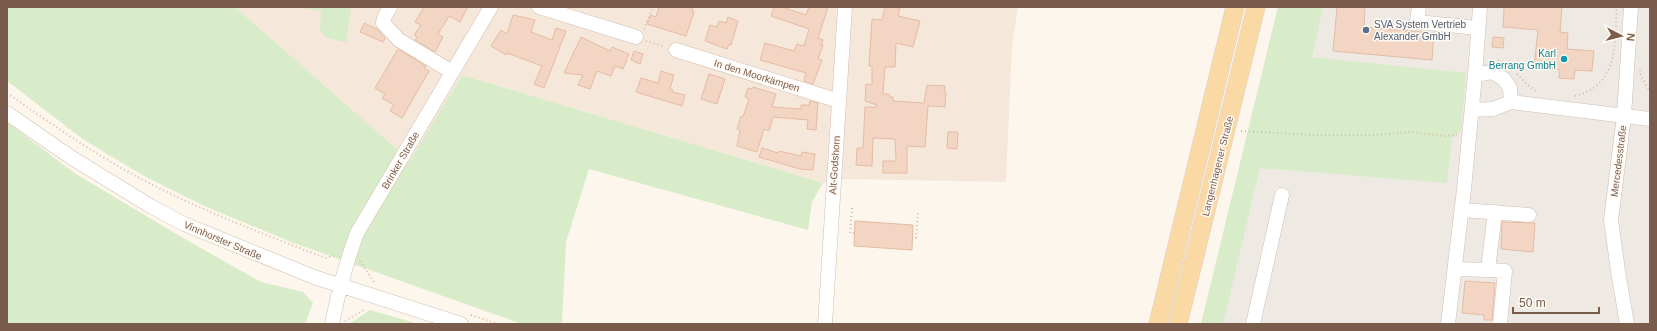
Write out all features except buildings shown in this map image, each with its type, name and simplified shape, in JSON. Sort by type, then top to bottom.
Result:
[{"type":"main road","name":"Langenhagener Straße","points":[[1158,324],[1235,7]]},
{"type":"main road","name":"Langenhagener Straße","points":[[1178,324],[1256,7]]},
{"type":"street","points":[[390,7],[384,18],[384,23],[399,40],[452,72]]},
{"type":"street","name":"Brinker Straße","points":[[332,324],[340,285],[357,233],[492,7]]},
{"type":"street","points":[[539,7],[638,38]]},
{"type":"street","name":"Alt-Godshorn","points":[[825,324],[845,7]]},
{"type":"street","points":[[1419,7],[1417,22],[1478,28]]},
{"type":"street","points":[[1448,324],[1462,210],[1480,7]]},
{"type":"street","points":[[1632,7],[1624,116],[1650,119]]},
{"type":"street","name":"In den Moorkämpen","points":[[676,50],[839,101]]},
{"type":"street","points":[[1475,75],[1492,72],[1504,79],[1510,88],[1511,102]]},
{"type":"street","name":"Mercedesstraße","points":[[1472,110],[1493,109],[1511,102],[1624,116],[1611,220],[1627,324]]},
{"type":"street","name":"Vinnhorster Straße","points":[[7,113],[72,158],[152,208],[184,224],[262,256],[340,285],[465,319]]},
{"type":"street","points":[[1253,324],[1282,195]]},
{"type":"street","points":[[1462,210],[1529,215]]},
{"type":"street","points":[[1488,270],[1494,212]]},
{"type":"street","points":[[1454,269],[1505,271],[1500,324]]},
{"type":"path","points":[[653,7],[638,38],[676,50]]},
{"type":"path","points":[[1569,97],[1587,93],[1605,78],[1611,66],[1614,54],[1617,7]]},
{"type":"path","points":[[1476,58],[1498,60],[1506,63],[1512,68]]},
{"type":"path","points":[[1640,65],[1641,77],[1650,90]]},
{"type":"path","points":[[1517,74],[1528,85],[1541,94]]},
{"type":"path","points":[[7,93],[74,140],[150,184],[186,201],[325,258],[338,254],[362,261],[373,282],[380,284]]},
{"type":"path","points":[[1236,133],[1243,131],[1312,135],[1374,135],[1411,132],[1444,136],[1469,134]]},
{"type":"path","points":[[852,208],[850,233],[854,233]]},
{"type":"path","points":[[912,238],[916,238],[918,212]]},
{"type":"path","points":[[344,324],[345,321],[365,309]]},
{"type":"path","points":[[465,319],[498,324]]},
{"type":"shaded area","points":[[235,7],[1018,7],[1012,47],[1006,182],[846,179],[823,183],[462,75],[410,162]]},
{"type":"shaded area","points":[[1278,7],[1650,7],[1650,324],[1201,324]]},
{"type":"green space","points":[[7,7],[235,7],[410,161],[462,75],[823,183],[812,202],[808,230],[589,169],[566,242],[562,324],[522,324],[291,242],[202,205],[144,176],[84,140],[7,81]]},
{"type":"green space","points":[[298,7],[351,7],[346,42],[326,38],[320,30],[321,11]]},
{"type":"green space","points":[[1278,7],[1323,7],[1312,57],[1466,73],[1461,131],[1452,138],[1447,183],[1260,168],[1223,324],[1201,324]]},
{"type":"green space","points":[[7,122],[73,172],[176,234],[261,282],[303,292],[313,303],[305,324],[7,324]]},
{"type":"green space","points":[[370,310],[415,323],[418,324],[349,324]]},
{"type":"place","name":"SVA System Vertrieb Alexander GmbH","points":[[1366,30]]},
{"type":"place","name":"Karl Berrang GmbH","points":[[1564,59]]}]
